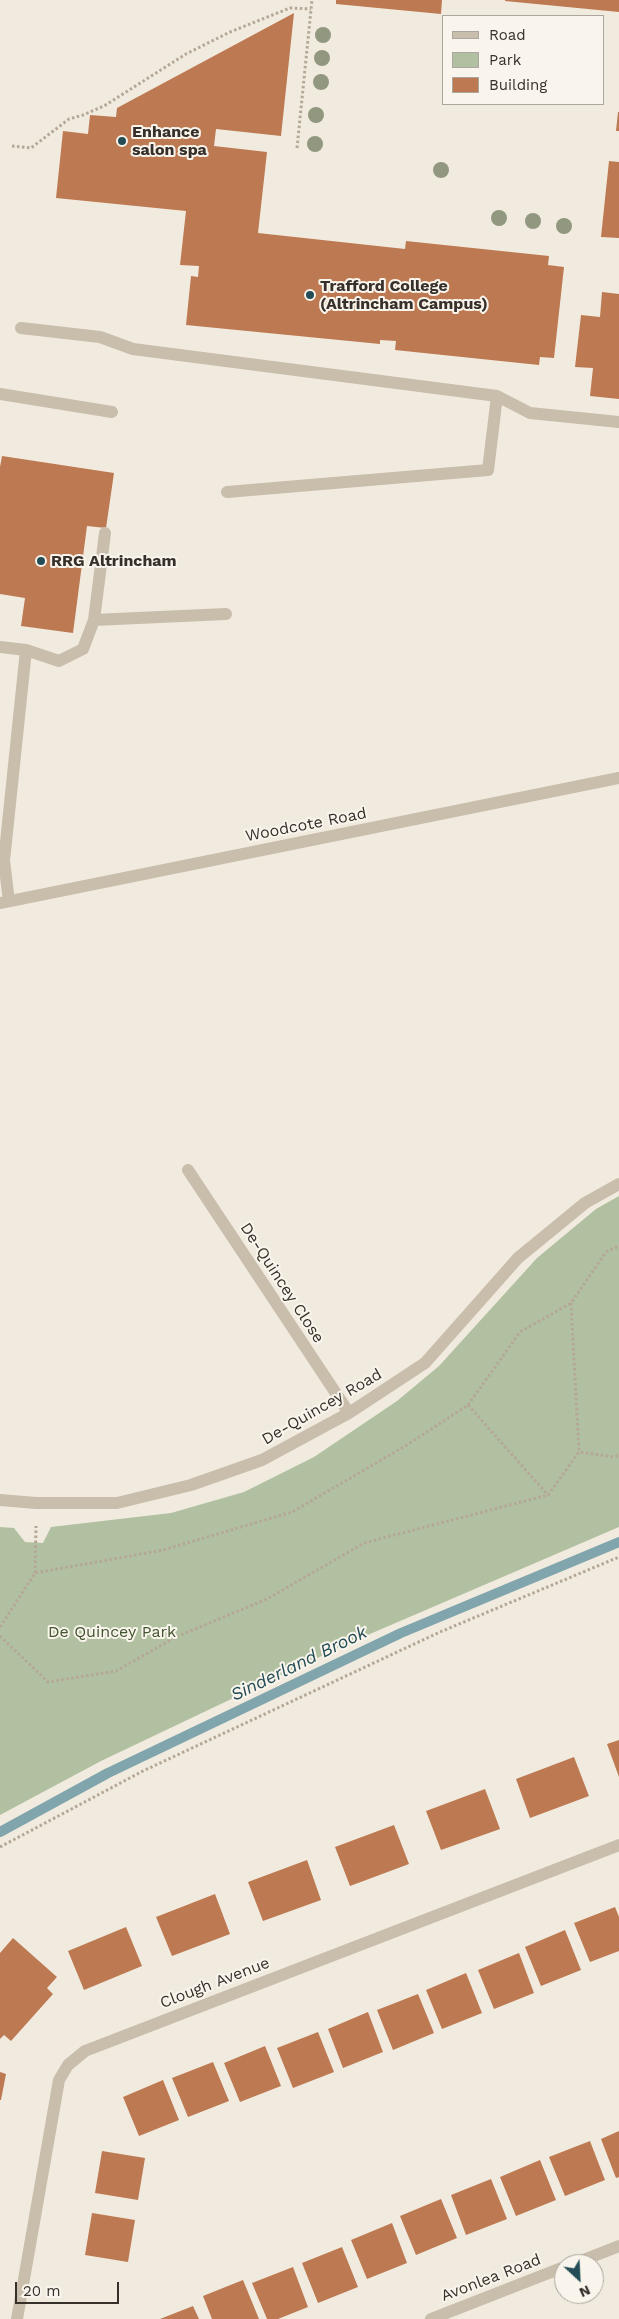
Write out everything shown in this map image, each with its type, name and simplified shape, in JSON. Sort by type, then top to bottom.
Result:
[{"type":"street","points":[[21,328],[100,337],[133,349],[497,396],[530,413],[619,422]]},
{"type":"street","points":[[0,394],[112,412]]},
{"type":"street","points":[[226,492],[488,470],[497,396]]},
{"type":"street","points":[[0,647],[26,650],[59,661],[83,649],[94,620],[105,534]]},
{"type":"street","points":[[94,620],[153,615],[226,614]]},
{"type":"street","points":[[4,902],[4,861],[26,650]]},
{"type":"street","name":"Woodcote Road","points":[[4,902],[619,778]]},
{"type":"street","name":"De-Quincey Close","points":[[188,1170],[349,1414]]},
{"type":"street","name":"De-Quincey Road","points":[[0,1500],[36,1503],[117,1503],[191,1485],[262,1460],[349,1414],[425,1363],[518,1258],[585,1203],[619,1184]]},
{"type":"street","name":"Clough Avenue","points":[[17,2319],[59,2080],[68,2065],[85,2051],[619,1844]]},
{"type":"street","points":[[599,2254],[619,2246]]},
{"type":"street","name":"Avonlea Road","points":[[431,2319],[554,2271]]},
{"type":"path","points":[[297,148],[312,0]]},
{"type":"path","points":[[12,146],[31,148],[69,119],[83,116],[104,106],[186,54],[222,35],[290,8],[312,9]]},
{"type":"path","points":[[35,1573],[163,1550],[292,1512],[407,1446],[468,1405],[520,1332],[571,1303],[606,1252],[619,1246]]},
{"type":"path","points":[[0,1636],[48,1682],[116,1671],[176,1637],[267,1600],[364,1542],[548,1495],[579,1452],[571,1303]]},
{"type":"path","points":[[468,1405],[548,1495]]},
{"type":"path","points":[[579,1452],[614,1457],[619,1455]]},
{"type":"path","points":[[0,1627],[35,1573],[36,1503]]},
{"type":"path","points":[[0,1847],[143,1771],[440,1632],[619,1557]]},
{"type":"green space","name":"De Quincey Park","points":[[619,1196],[619,1527],[349,1643],[101,1761],[0,1815],[0,1527],[14,1528],[25,1542],[43,1543],[51,1527],[171,1513],[244,1492],[314,1457],[397,1401],[439,1366],[537,1258],[596,1209]]},
{"type":"building","points":[[336,0],[442,0],[441,14],[336,4]]},
{"type":"building","points":[[619,0],[619,12],[505,1]]},
{"type":"building","points":[[294,13],[281,136],[216,129],[214,146],[267,152],[258,233],[405,249],[406,241],[549,256],[548,265],[564,267],[554,358],[540,357],[539,365],[395,350],[396,341],[380,340],[380,344],[186,325],[191,276],[198,277],[199,266],[180,265],[186,211],[56,198],[63,131],[88,134],[90,115],[116,117],[117,108]]},
{"type":"building","points":[[618,112],[619,131],[616,131]]},
{"type":"building","points":[[609,161],[619,162],[619,238],[601,237]]},
{"type":"building","points":[[602,292],[619,294],[619,399],[590,396],[593,368],[575,367],[581,315],[600,317]]},
{"type":"building","name":"RRG Altrincham","points":[[2,456],[114,473],[106,528],[87,526],[73,633],[21,626],[25,598],[0,594],[0,467]]},
{"type":"building","points":[[619,1740],[619,1777],[607,1744]]},
{"type":"building","points":[[574,1757],[589,1796],[530,1818],[516,1779]]},
{"type":"building","points":[[485,1789],[500,1829],[441,1850],[426,1811]]},
{"type":"building","points":[[394,1825],[409,1864],[350,1886],[335,1847]]},
{"type":"building","points":[[307,1860],[321,1900],[263,1921],[248,1882]]},
{"type":"building","points":[[215,1894],[230,1934],[172,1956],[156,1917]]},
{"type":"building","points":[[615,1907],[619,1917],[619,1951],[590,1962],[574,1923]]},
{"type":"building","points":[[126,1927],[142,1966],[84,1990],[68,1951]]},
{"type":"building","points":[[565,1930],[581,1970],[541,1986],[525,1947]]},
{"type":"building","points":[[13,1938],[57,1977],[47,1988],[53,1994],[11,2041],[4,2035],[0,2039],[0,1953]]},
{"type":"building","points":[[519,1953],[534,1993],[494,2009],[478,1970]]},
{"type":"building","points":[[466,1973],[482,2013],[442,2029],[426,1990]]},
{"type":"building","points":[[418,1994],[434,2033],[393,2050],[377,2010]]},
{"type":"building","points":[[368,2012],[383,2052],[343,2068],[328,2029]]},
{"type":"building","points":[[318,2032],[334,2072],[293,2088],[277,2048]]},
{"type":"building","points":[[265,2046],[281,2086],[240,2102],[224,2063]]},
{"type":"building","points":[[213,2062],[229,2101],[188,2117],[172,2078]]},
{"type":"building","points":[[0,2072],[6,2074],[1,2100],[0,2100]]},
{"type":"building","points":[[163,2080],[179,2120],[139,2136],[123,2097]]},
{"type":"building","points":[[619,2131],[619,2177],[616,2178],[601,2139]]},
{"type":"building","points":[[590,2141],[605,2180],[565,2196],[549,2157]]},
{"type":"building","points":[[102,2151],[145,2158],[138,2200],[95,2193]]},
{"type":"building","points":[[540,2160],[556,2200],[516,2216],[500,2177]]},
{"type":"building","points":[[491,2179],[507,2219],[466,2235],[451,2195]]},
{"type":"building","points":[[441,2199],[457,2238],[416,2255],[400,2216]]},
{"type":"building","points":[[92,2213],[135,2220],[128,2262],[85,2255]]},
{"type":"building","points":[[392,2223],[407,2263],[367,2279],[351,2240]]},
{"type":"building","points":[[342,2247],[358,2287],[318,2303],[302,2263]]},
{"type":"building","points":[[293,2267],[308,2307],[278,2319],[267,2319],[252,2283]]},
{"type":"building","points":[[243,2280],[259,2319],[212,2319],[203,2296]]},
{"type":"building","points":[[193,2306],[199,2319],[160,2319]]},
{"type":"waterway","name":"Sinderland Brook","points":[[0,1832],[108,1773],[401,1633],[619,1542]]},
{"type":"place","name":"Enhance salon spa","points":[[122,141]]},
{"type":"place","name":"Trafford College (Altrincham Campus)","points":[[310,295]]},
{"type":"place","name":"RRG Altrincham","points":[[41,561]]}]
